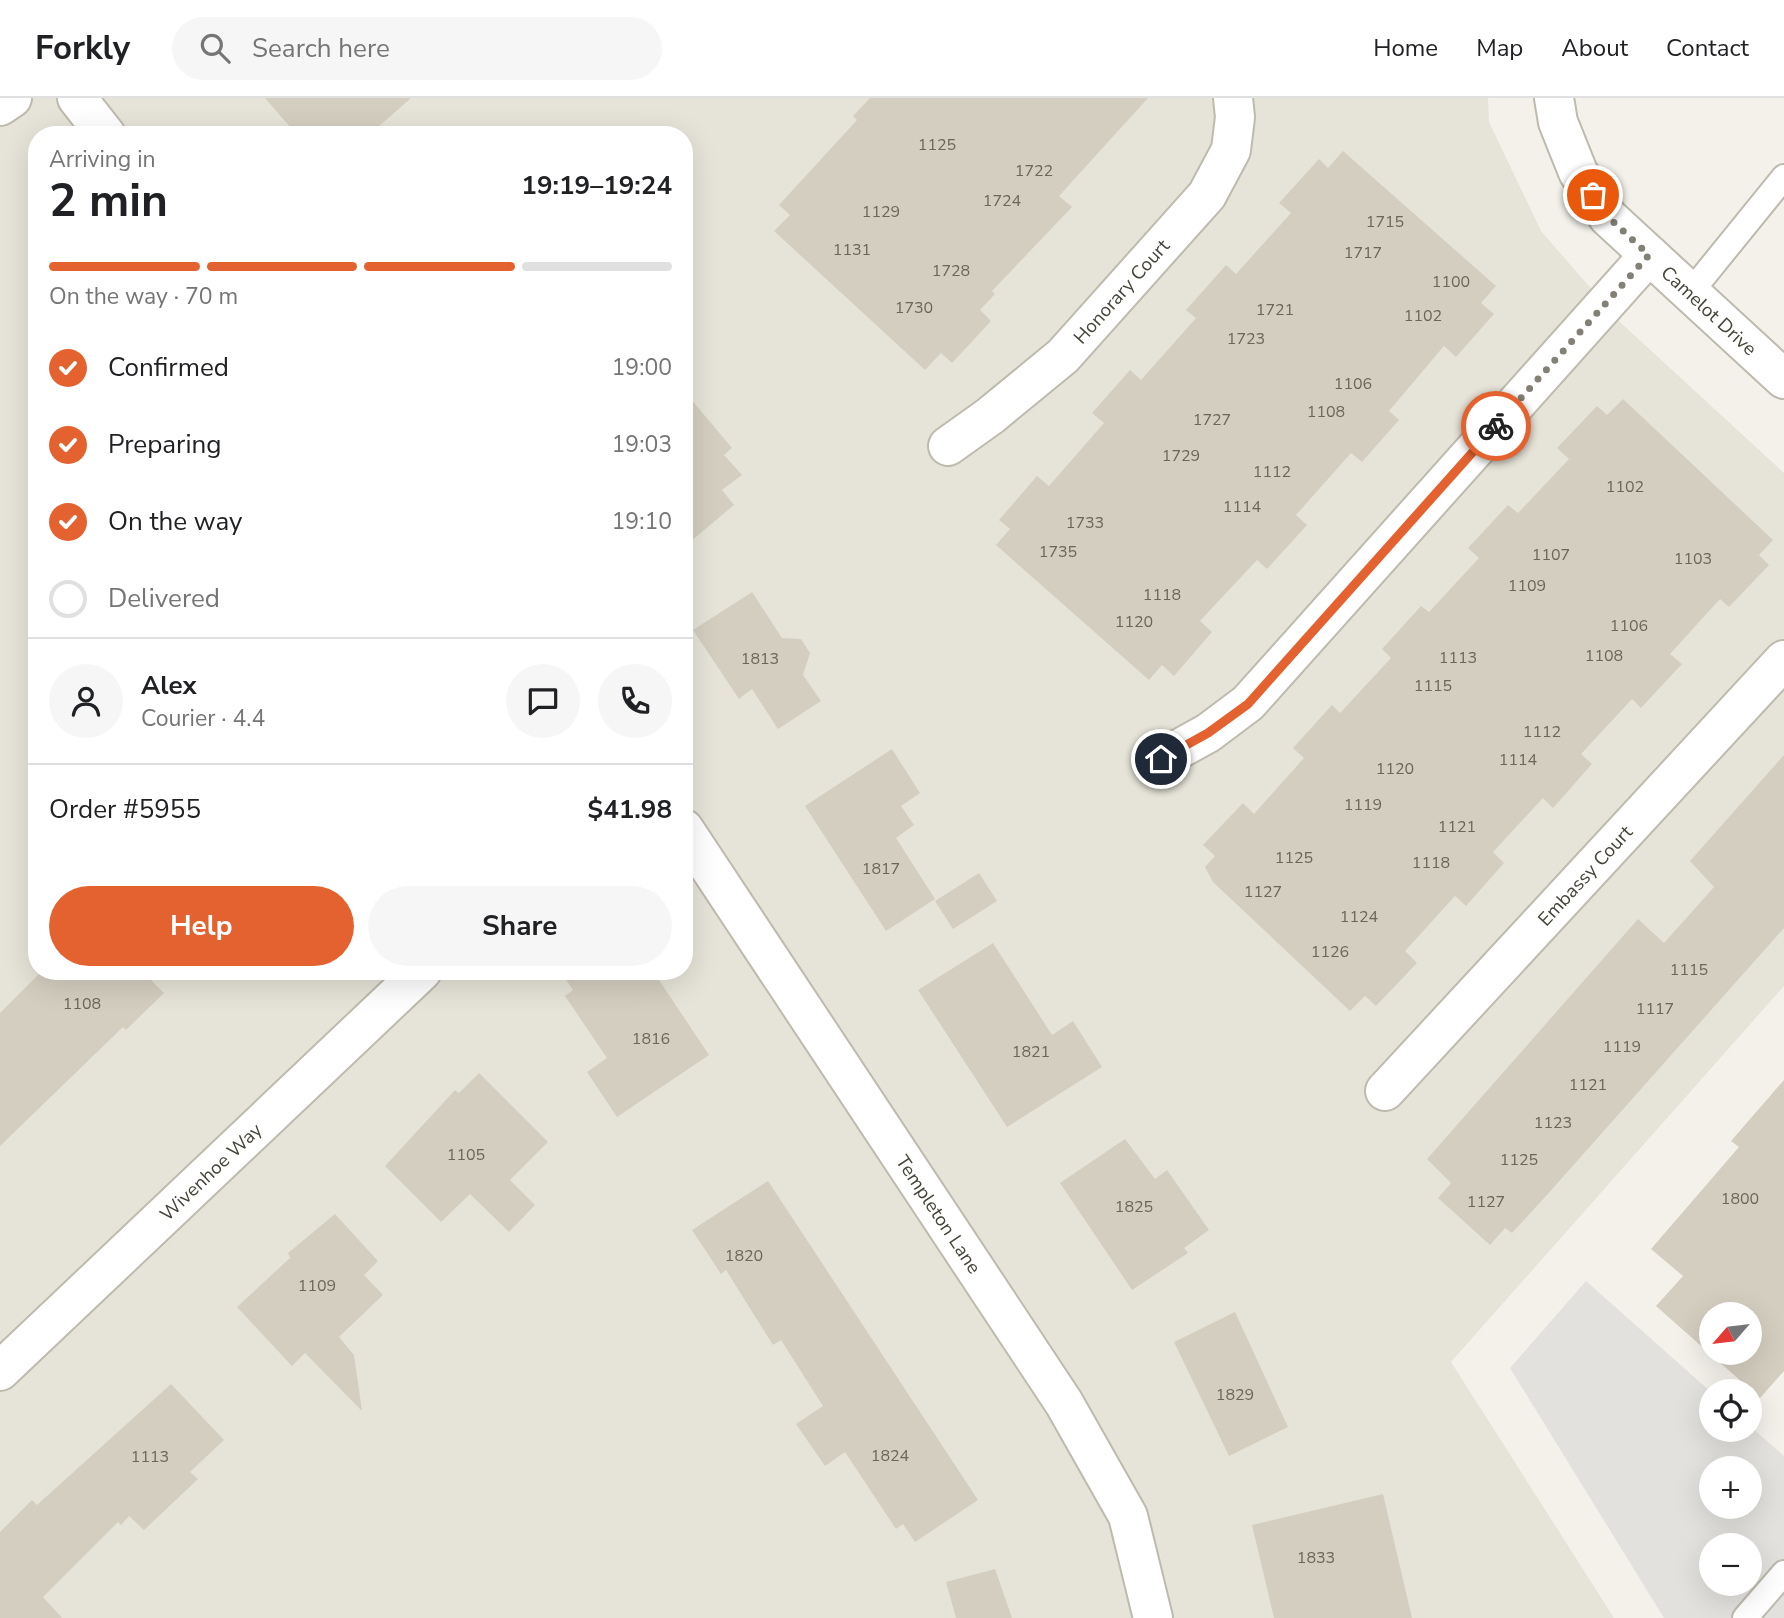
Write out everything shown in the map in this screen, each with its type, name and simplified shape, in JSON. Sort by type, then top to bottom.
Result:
[{"type":"street","points":[[0,106],[12,98]]},
{"type":"street","points":[[77,98],[99,126]]},
{"type":"street","name":"Honorary Court","points":[[948,446],[990,416],[1063,356],[1207,195],[1231,150],[1236,117],[1233,98]]},
{"type":"street","name":"Camelot Drive","points":[[1553,98],[1558,122],[1578,172],[1608,217],[1784,379]]},
{"type":"street","points":[[1161,759],[1208,733],[1248,704],[1649,255]]},
{"type":"street","name":"Embassy Court","points":[[1385,1091],[1784,660]]},
{"type":"street","name":"Templeton Lane","points":[[693,843],[1064,1403],[1128,1516],[1153,1618]]},
{"type":"street","name":"Wivenhoe Way","points":[[0,1371],[413,980]]},
{"type":"lane","points":[[1690,292],[1784,177]]},
{"type":"lane","points":[[1745,1618],[1784,1573]]},
{"type":"shaded area","points":[[0,98],[1488,98],[1489,122],[1541,231],[1621,323],[1784,473],[1784,986],[1451,1362],[1614,1618],[0,1618]]},
{"type":"shaded area","points":[[1586,1281],[1699,1381],[1699,1442],[1762,1442],[1762,1437],[1784,1456],[1784,1618],[1664,1618],[1510,1368]]},
{"type":"building","points":[[265,98],[411,98],[379,126],[289,126]]},
{"type":"building","points":[[870,98],[1148,98],[1059,196],[1072,207],[992,291],[995,294],[980,310],[991,321],[952,363],[941,353],[925,370],[774,231],[790,215],[779,205],[857,120],[853,116]]},
{"type":"building","points":[[1343,151],[1496,286],[1481,303],[1494,314],[1456,357],[1444,346],[1389,411],[1399,420],[1362,462],[1351,453],[1296,515],[1307,525],[1267,569],[1257,560],[1200,621],[1212,632],[1174,676],[1162,665],[1149,680],[996,545],[1010,529],[999,520],[1037,476],[1049,486],[1104,423],[1092,413],[1130,370],[1141,380],[1196,318],[1186,310],[1226,265],[1236,274],[1291,213],[1279,203],[1319,159],[1328,168]]},
{"type":"building","points":[[1623,399],[1773,540],[1759,555],[1769,565],[1729,607],[1720,599],[1670,654],[1682,664],[1641,708],[1632,699],[1581,754],[1592,764],[1553,808],[1543,798],[1493,852],[1504,863],[1466,906],[1455,896],[1405,951],[1417,963],[1376,1006],[1365,996],[1350,1011],[1213,882],[1205,867],[1215,856],[1203,845],[1243,803],[1254,814],[1304,758],[1293,748],[1332,705],[1340,713],[1391,658],[1382,649],[1421,606],[1429,612],[1479,558],[1468,548],[1508,505],[1518,513],[1569,459],[1557,448],[1597,406],[1607,415]]},
{"type":"building","points":[[693,402],[732,448],[724,455],[742,475],[722,490],[734,505],[693,539]]},
{"type":"building","points":[[752,592],[782,638],[801,639],[810,653],[803,675],[821,701],[778,729],[752,689],[739,699],[693,630]]},
{"type":"building","points":[[892,749],[920,793],[901,806],[914,825],[896,838],[935,899],[886,931],[805,806]]},
{"type":"building","points":[[1784,755],[1784,928],[1512,1233],[1505,1228],[1490,1245],[1438,1198],[1451,1183],[1427,1159],[1638,919],[1664,943],[1714,887],[1690,861]]},
{"type":"building","points":[[979,873],[997,901],[953,929],[935,901]]},
{"type":"building","points":[[993,943],[1052,1035],[1073,1021],[1102,1067],[1007,1127],[918,990]]},
{"type":"building","points":[[33,980],[151,980],[164,993],[126,1030],[123,1027],[0,1146],[0,1013]]},
{"type":"building","points":[[566,980],[659,980],[709,1055],[617,1117],[587,1072],[607,1058],[565,996],[573,990]]},
{"type":"building","points":[[479,1073],[548,1142],[510,1180],[535,1205],[509,1232],[470,1194],[441,1222],[385,1166],[455,1090],[459,1093]]},
{"type":"building","points":[[1784,1080],[1784,1371],[1762,1396],[1762,1379],[1739,1379],[1723,1365],[1762,1365],[1762,1302],[1699,1302],[1699,1344],[1656,1306],[1683,1276],[1651,1249],[1739,1147],[1731,1141]]},
{"type":"building","points":[[1125,1139],[1155,1179],[1167,1170],[1209,1230],[1184,1248],[1188,1253],[1132,1290],[1060,1183]]},
{"type":"building","points":[[768,1181],[978,1500],[915,1542],[903,1524],[896,1529],[845,1452],[825,1466],[796,1424],[823,1406],[781,1340],[773,1345],[726,1270],[721,1274],[692,1230]]},
{"type":"building","points":[[335,1214],[378,1261],[364,1275],[383,1295],[339,1337],[354,1355],[362,1411],[305,1353],[292,1366],[237,1307],[290,1258],[288,1253]]},
{"type":"building","points":[[1235,1312],[1288,1427],[1229,1456],[1174,1342]]},
{"type":"building","points":[[171,1384],[224,1440],[190,1472],[198,1479],[144,1530],[129,1516],[121,1525],[118,1522],[43,1597],[62,1618],[0,1618],[0,1532],[32,1500],[37,1505]]},
{"type":"building","points":[[1383,1494],[1412,1618],[1274,1618],[1252,1525]]},
{"type":"building","points":[[995,1569],[1012,1618],[956,1618],[946,1582]]},
{"type":"way so far","points":[[1496,426],[1649,255],[1608,217],[1593,195]]},
{"type":"route","points":[[1161,759],[1208,733],[1248,704],[1496,426]]}]
